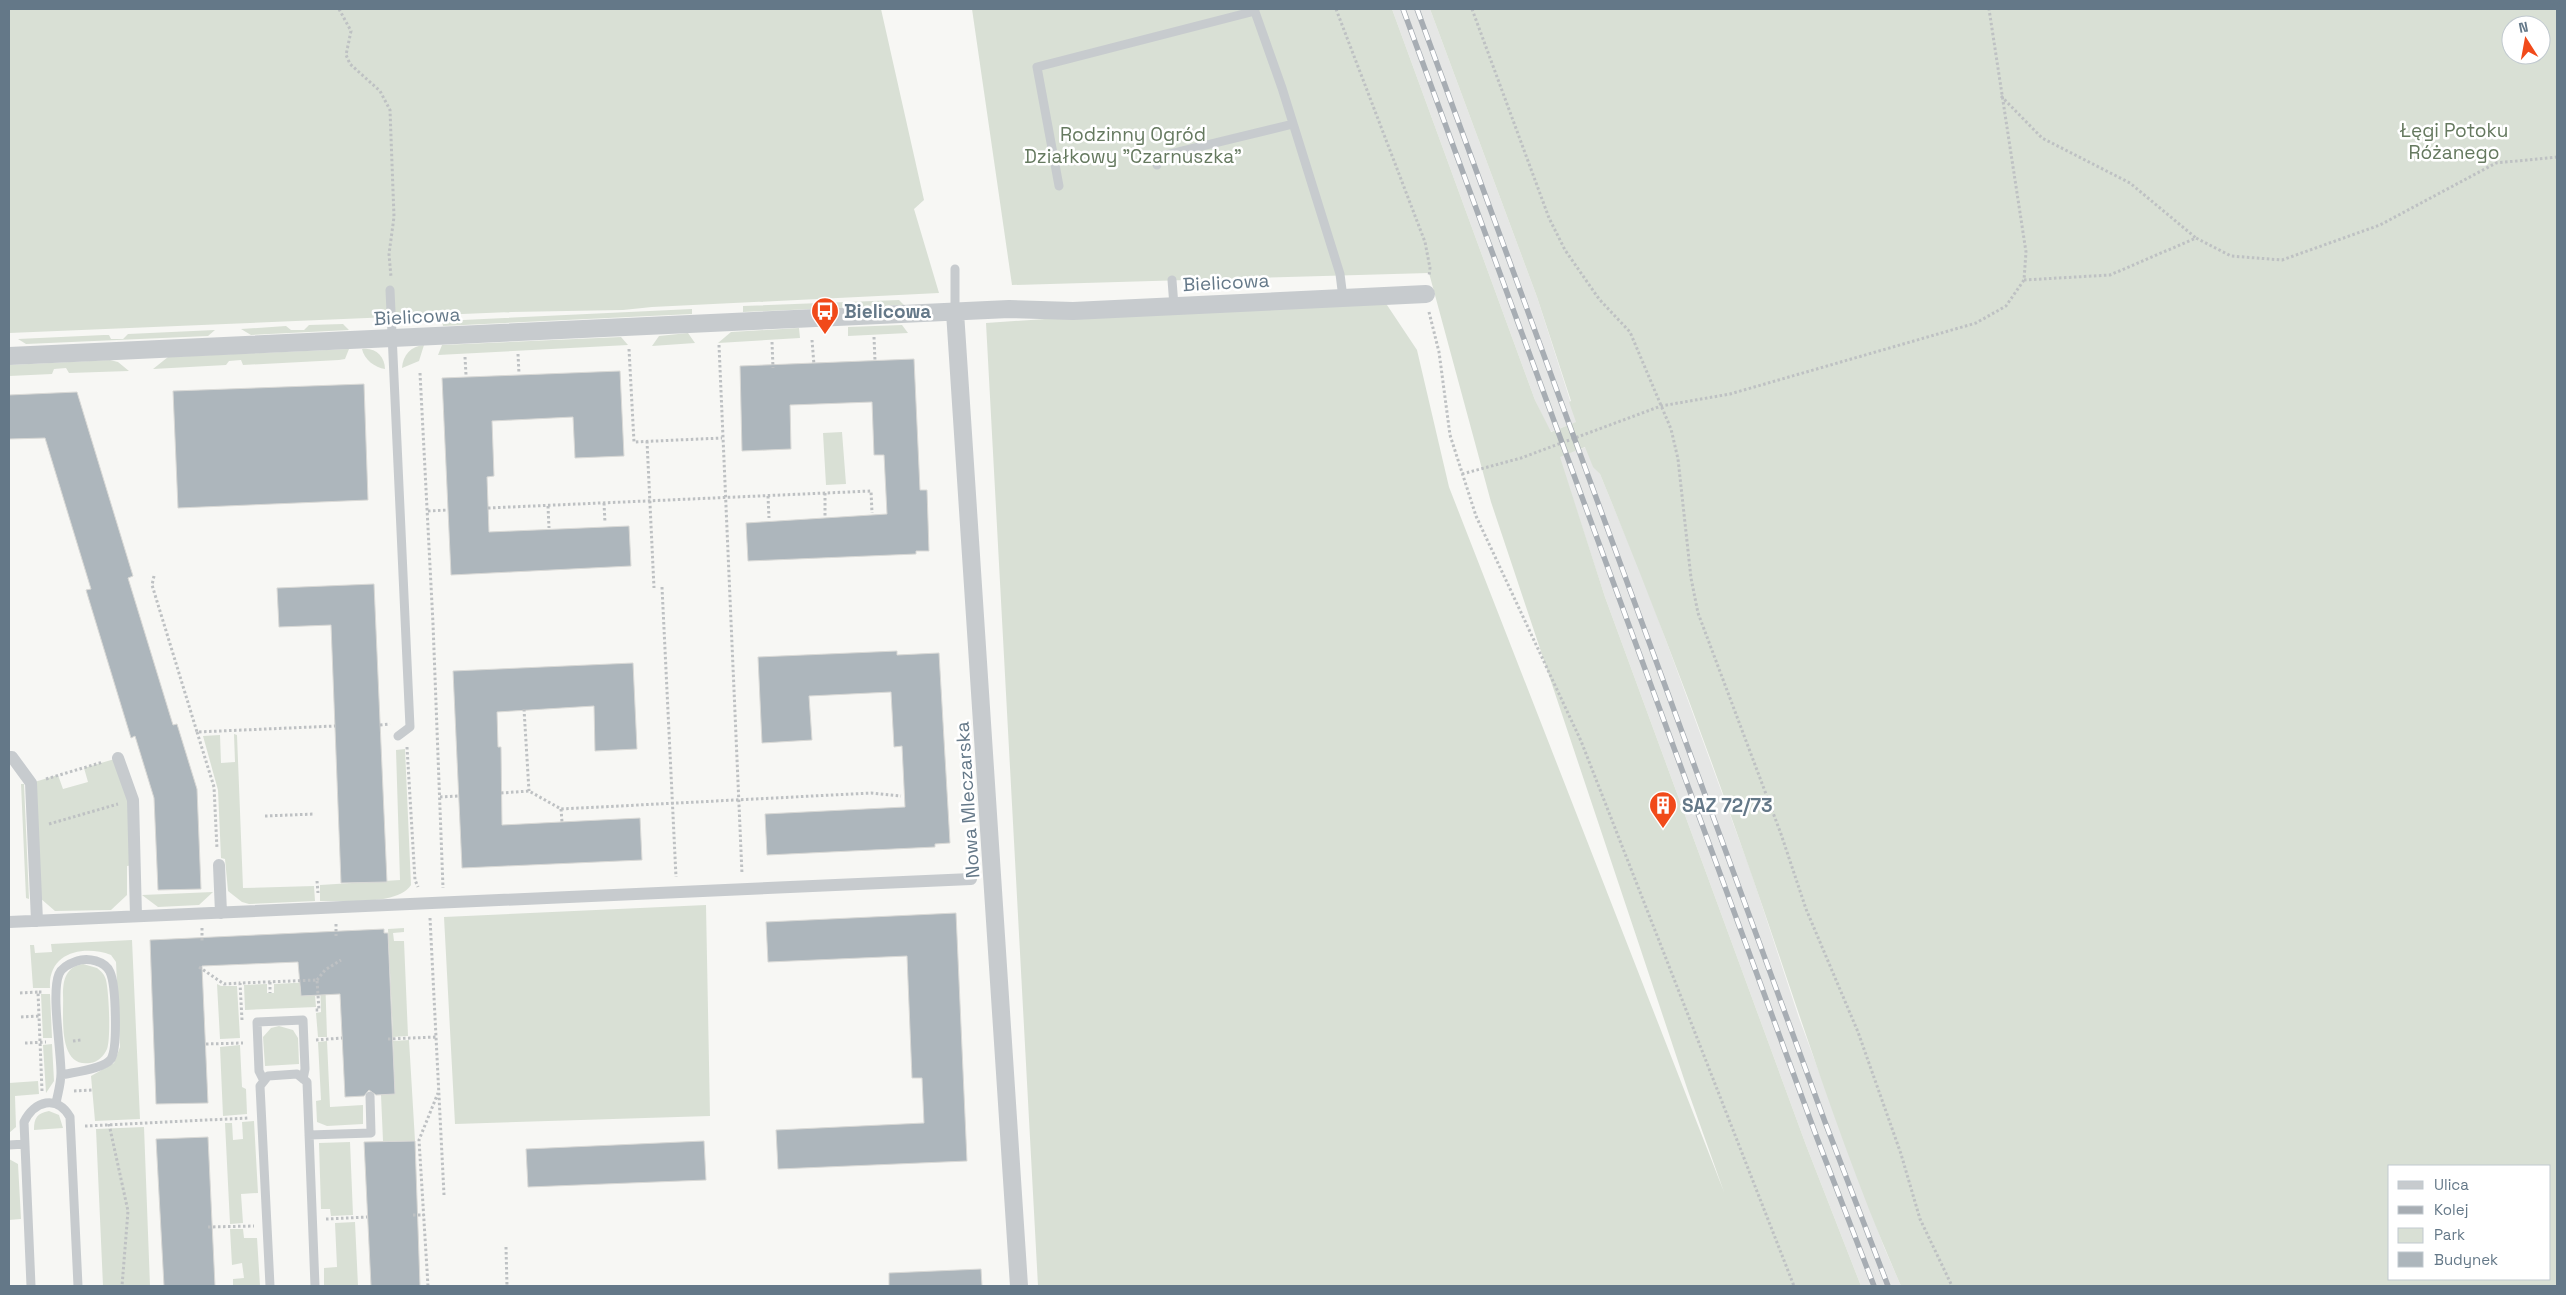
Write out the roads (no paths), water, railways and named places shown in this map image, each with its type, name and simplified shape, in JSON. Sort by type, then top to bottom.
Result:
[{"type":"street","name":"Bielicowa","points":[[9,356],[1009,309],[1073,311],[1426,294]]},
{"type":"street","name":"Nowa Mleczarska","points":[[955,312],[1019,1286]]},
{"type":"street","points":[[9,757],[12,757],[31,783],[37,921]]},
{"type":"street","points":[[118,758],[132,800],[136,916]]},
{"type":"street","points":[[219,865],[221,913]]},
{"type":"street","points":[[9,922],[971,879]]},
{"type":"lane","points":[[1059,186],[1037,67],[1254,10],[1293,124],[1340,274],[1343,298]]},
{"type":"lane","points":[[1157,165],[1157,157],[1293,124]]},
{"type":"lane","points":[[955,269],[955,312]]},
{"type":"lane","points":[[1172,280],[1174,306]]},
{"type":"lane","points":[[390,290],[410,728],[398,736]]},
{"type":"lane","points":[[56,1103],[61,1075],[57,991],[59,973],[69,964],[82,959],[99,961],[110,971],[113,984],[115,1046],[111,1060],[99,1068],[61,1075]]},
{"type":"lane","points":[[264,1081],[258,1071],[257,1022],[303,1020],[305,1070],[302,1079]]},
{"type":"lane","points":[[270,1286],[260,1086],[268,1076],[298,1074],[307,1082],[316,1286]]},
{"type":"lane","points":[[309,1136],[372,1133],[370,1096]]},
{"type":"lane","points":[[31,1286],[24,1122],[30,1110],[42,1104],[56,1103],[65,1108],[70,1117],[78,1286]]},
{"type":"lane","points":[[9,1145],[25,1144]]},
{"type":"railway","points":[[1403,9],[1817,1138],[1874,1286]]},
{"type":"railway","points":[[1417,9],[1825,1122],[1888,1286]]},
{"type":"place","name":"Bielicowa","points":[[825,335]]},
{"type":"place","name":"SAZ 72/73","points":[[1663,829]]},
{"type":"park label","name":"Łęgi Potoku Różanego","points":[[2454,141]]},
{"type":"park label","name":"Rodzinny Ogród Działkowy \"Czarnuszka\"","points":[[1133,145]]}]
